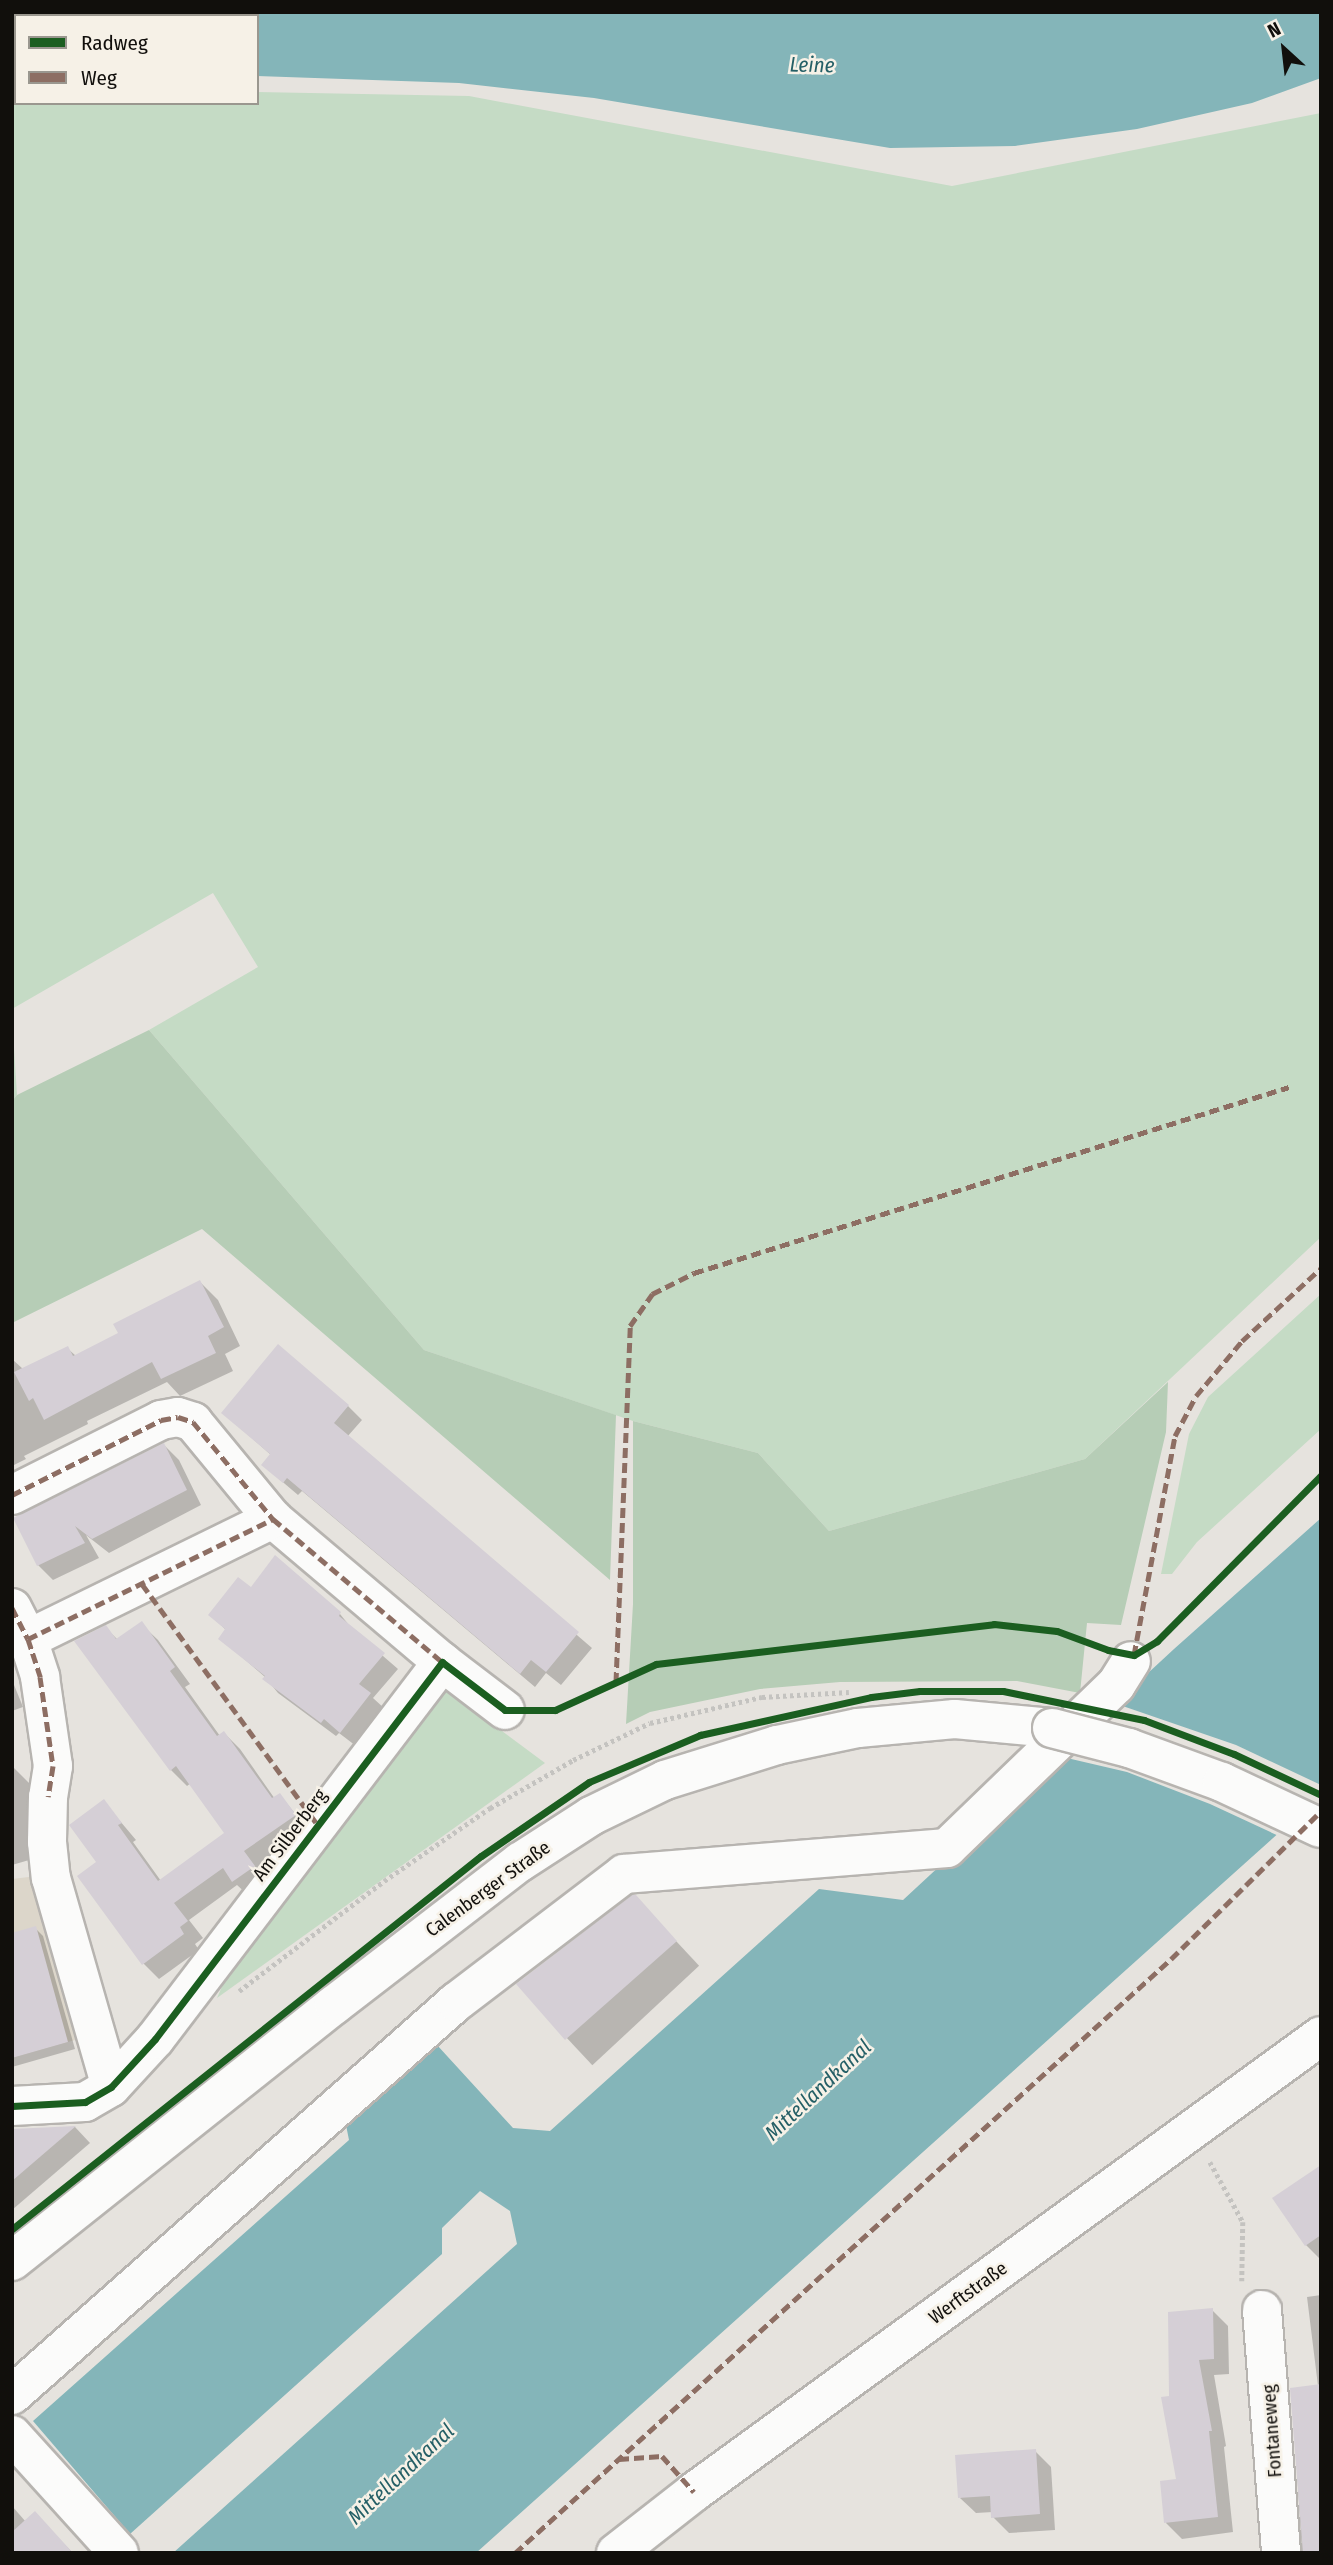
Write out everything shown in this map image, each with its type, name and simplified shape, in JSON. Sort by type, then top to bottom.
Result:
[{"type":"street","points":[[12,1495],[161,1420],[178,1417],[193,1422],[273,1519],[442,1662],[505,1710]]},
{"type":"street","points":[[12,2106],[85,2102],[111,2087],[51,1878],[47,1842],[52,1766],[40,1677],[20,1624],[273,1519]]},
{"type":"street","points":[[12,2395],[456,2002],[624,1874],[947,1848],[1116,1685],[1131,1661]]},
{"type":"street","name":"Am Silberberg","points":[[111,2087],[155,2039],[442,1662]]},
{"type":"street","name":"Calenberger Straße","points":[[12,2261],[345,1996],[520,1863],[592,1816],[665,1780],[777,1745],[858,1728],[955,1718],[1052,1728],[1129,1748],[1222,1782],[1320,1828]]},
{"type":"street","name":"Werftstraße","points":[[616,2553],[694,2492],[1321,2036]]},
{"type":"street","name":"Fontaneweg","points":[[1262,2310],[1281,2553]]},
{"type":"street","points":[[12,2435],[119,2553]]},
{"type":"path","points":[[232,1996],[384,1881],[490,1808],[573,1760],[663,1720],[762,1696],[843,1690],[852,1692]]},
{"type":"path","points":[[1194,2130],[1243,2222],[1242,2281],[1262,2310]]},
{"type":"shaded area","points":[[37,1876],[82,2038],[12,2058],[12,1879]]},
{"type":"green space","points":[[12,58],[14,105],[259,105],[259,92],[469,96],[952,186],[1321,113],[1321,1237],[1085,1459],[829,1531],[758,1453],[633,1421],[424,1350],[149,1030],[258,967],[213,893],[12,1009]]},
{"type":"green space","points":[[12,1017],[17,1095],[12,1101]]},
{"type":"green space","points":[[149,1030],[424,1350],[616,1415],[610,1580],[202,1229],[12,1323],[12,1101],[17,1095]]},
{"type":"green space","points":[[1321,1294],[1321,1429],[1197,1542],[1172,1574],[1161,1574],[1189,1434],[1208,1397]]},
{"type":"green space","points":[[1168,1382],[1166,1432],[1121,1625],[1087,1623],[1080,1693],[1017,1681],[840,1682],[760,1689],[650,1712],[626,1724],[633,1604],[633,1421],[758,1453],[829,1531],[1085,1459]]},
{"type":"green space","points":[[443,1687],[545,1763],[217,1998],[238,1950]]},
{"type":"water","name":"Leine","points":[[12,12],[1321,12],[1321,78],[1252,103],[1137,129],[1015,146],[890,148],[594,98],[459,83],[259,76],[259,14],[14,14],[12,37]]},
{"type":"water","name":"Mittellandkanal","points":[[1321,1518],[1321,1795],[476,2553],[173,2553],[517,2244],[510,2211],[480,2191],[442,2228],[442,2254],[130,2534],[33,2421],[349,2140],[345,2120],[437,2045],[513,2128],[550,2131],[819,1889],[903,1900],[1174,1649]]},
{"type":"pier","points":[[1111,1702],[1236,1745],[1321,1785],[1321,1800],[1281,1837],[1210,1804],[1127,1772],[1054,1755]]},
{"type":"building","points":[[200,1280],[224,1327],[208,1336],[216,1353],[161,1379],[152,1362],[44,1420],[33,1398],[29,1401],[14,1372],[68,1346],[73,1356],[118,1333],[113,1324]]},
{"type":"building","points":[[278,1344],[349,1405],[334,1423],[579,1632],[546,1672],[531,1660],[520,1674],[287,1478],[283,1483],[261,1465],[270,1454],[221,1413]]},
{"type":"building","points":[[164,1443],[187,1490],[92,1539],[75,1526],[85,1543],[37,1566],[13,1518]]},
{"type":"building","points":[[275,1555],[341,1612],[339,1616],[385,1653],[359,1684],[371,1693],[340,1733],[324,1719],[321,1723],[262,1679],[265,1676],[218,1639],[225,1629],[208,1615],[238,1577],[251,1587]]},
{"type":"building","points":[[142,1621],[175,1667],[170,1671],[217,1736],[224,1731],[272,1798],[280,1793],[296,1815],[244,1851],[255,1866],[232,1882],[223,1868],[174,1903],[188,1921],[180,1927],[184,1934],[142,1965],[77,1876],[96,1862],[69,1825],[104,1799],[122,1823],[118,1825],[158,1881],[224,1833],[176,1766],[170,1771],[74,1641],[106,1625],[116,1639]]},
{"type":"building","points":[[632,1895],[636,1895],[677,1941],[565,2040],[516,1984]]},
{"type":"building","points":[[36,1926],[68,2042],[12,2058],[12,1933]]},
{"type":"building","points":[[76,2126],[12,2181],[12,2129]]},
{"type":"building","points":[[1321,2165],[1321,2235],[1305,2246],[1272,2198]]},
{"type":"building","points":[[1213,2308],[1214,2359],[1199,2360],[1212,2431],[1209,2431],[1218,2517],[1164,2523],[1160,2481],[1176,2479],[1161,2397],[1169,2396],[1168,2312]]},
{"type":"building","points":[[1321,2384],[1321,2553],[1303,2553],[1290,2388]]},
{"type":"building","points":[[1036,2449],[1040,2514],[991,2518],[990,2496],[958,2498],[955,2455]]},
{"type":"building","points":[[35,2511],[73,2553],[12,2553],[12,2532]]},
{"type":"marked path","points":[[616,1682],[630,1326],[652,1294],[694,1273],[1289,1087]]},
{"type":"marked path","points":[[1134,1655],[1175,1436],[1196,1396],[1242,1341],[1321,1268]]},
{"type":"marked path","points":[[12,1495],[161,1420],[178,1417],[193,1422],[273,1519],[447,1666]]},
{"type":"marked path","points":[[28,1639],[273,1519]]},
{"type":"marked path","points":[[142,1584],[318,1825]]},
{"type":"marked path","points":[[12,1608],[28,1639],[40,1677],[53,1766],[48,1797]]},
{"type":"marked path","points":[[515,2553],[1171,1959],[1321,1811]]},
{"type":"marked path","points":[[619,2459],[662,2456],[694,2492]]},
{"type":"cycle path","points":[[12,2106],[85,2102],[111,2087],[155,2039],[442,1662],[505,1710],[555,1710],[656,1664],[994,1624],[1057,1631],[1108,1650],[1134,1655],[1157,1641],[1321,1475]]},
{"type":"cycle path","points":[[12,2229],[481,1856],[589,1782],[700,1735],[871,1697],[920,1691],[1003,1691],[1144,1720],[1234,1754],[1321,1795]]}]
